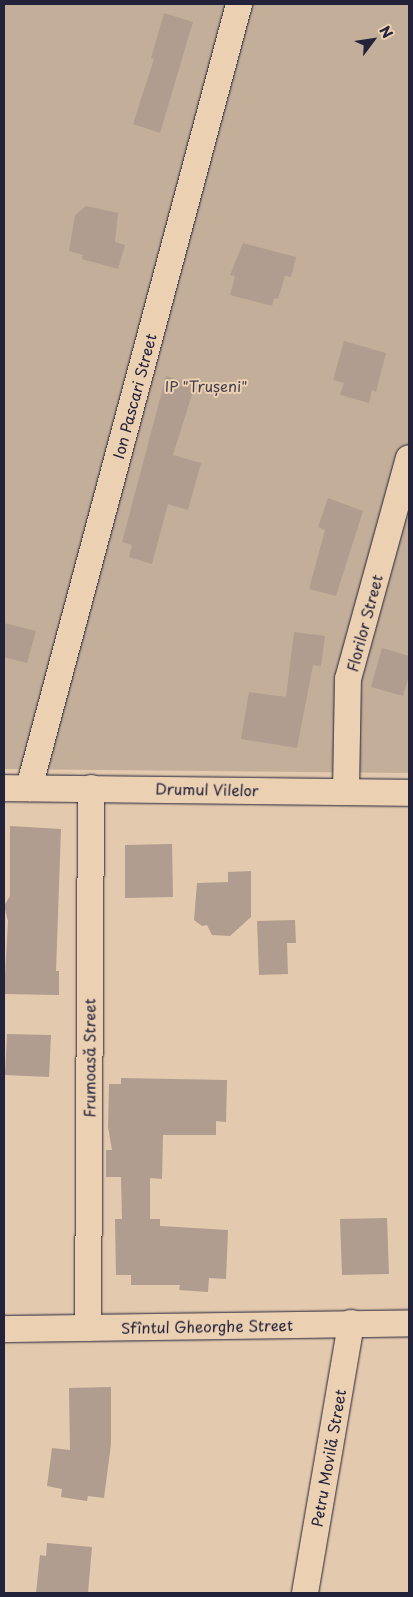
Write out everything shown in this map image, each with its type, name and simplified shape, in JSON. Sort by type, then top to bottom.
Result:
[{"type":"street","name":"Ion Pascari Street","points":[[30,788],[239,4]]},
{"type":"street","name":"Florilor Street","points":[[346,791],[348,679],[409,458]]},
{"type":"street","name":"Drumul Vilelor","points":[[4,788],[409,793]]},
{"type":"street","name":"Frumoasă Street","points":[[88,1328],[91,788]]},
{"type":"street","name":"Petru Movilă Street","points":[[305,1593],[351,1324]]},
{"type":"street","name":"Sfîntul Gheorghe Street","points":[[4,1329],[409,1324]]},
{"type":"green space","name":"IP \"Trușeni\"","points":[[4,4],[409,4],[409,773],[4,769]]},
{"type":"building","points":[[164,13],[193,22],[160,133],[133,124],[154,59],[151,58]]},
{"type":"building","points":[[86,206],[118,213],[115,242],[125,245],[118,269],[82,259],[83,255],[69,251],[75,215]]},
{"type":"building","points":[[243,243],[296,257],[291,277],[285,276],[278,299],[274,298],[272,306],[230,295],[235,276],[230,275]]},
{"type":"building","points":[[344,341],[386,353],[376,392],[372,390],[369,403],[340,395],[344,383],[333,380]]},
{"type":"building","points":[[166,376],[195,385],[173,455],[201,463],[188,510],[168,504],[152,564],[129,557],[132,545],[122,542]]},
{"type":"building","points":[[328,498],[363,511],[336,596],[309,589],[325,530],[318,527]]},
{"type":"building","points":[[4,623],[36,631],[27,663],[4,657]]},
{"type":"building","points":[[294,632],[325,636],[321,666],[313,665],[297,748],[241,739],[249,692],[286,697]]},
{"type":"building","points":[[382,648],[409,656],[409,675],[403,696],[371,687]]},
{"type":"building","points":[[10,826],[61,829],[56,971],[59,971],[59,995],[4,994],[8,921],[4,906],[10,896]]},
{"type":"building","points":[[172,844],[173,897],[125,898],[125,845]]},
{"type":"building","points":[[251,871],[251,917],[230,936],[212,935],[207,925],[202,926],[194,920],[197,883],[228,882],[228,872]]},
{"type":"building","points":[[295,920],[296,943],[287,943],[288,974],[259,975],[257,921]]},
{"type":"building","points":[[7,1034],[51,1035],[49,1077],[5,1075]]},
{"type":"building","points":[[121,1078],[227,1080],[226,1122],[216,1121],[216,1135],[163,1135],[162,1179],[150,1178],[150,1219],[160,1219],[160,1226],[228,1230],[226,1279],[209,1278],[208,1292],[179,1290],[180,1285],[131,1285],[131,1275],[116,1275],[115,1219],[122,1219],[121,1177],[106,1177],[106,1150],[112,1150],[108,1127],[109,1084],[121,1084]]},
{"type":"building","points":[[387,1218],[389,1274],[342,1275],[340,1219]]},
{"type":"building","points":[[111,1387],[111,1444],[104,1498],[88,1496],[87,1501],[61,1497],[62,1489],[47,1486],[52,1448],[70,1450],[69,1388]]},
{"type":"building","points":[[47,1543],[92,1547],[88,1593],[36,1593],[40,1555],[46,1556]]}]
